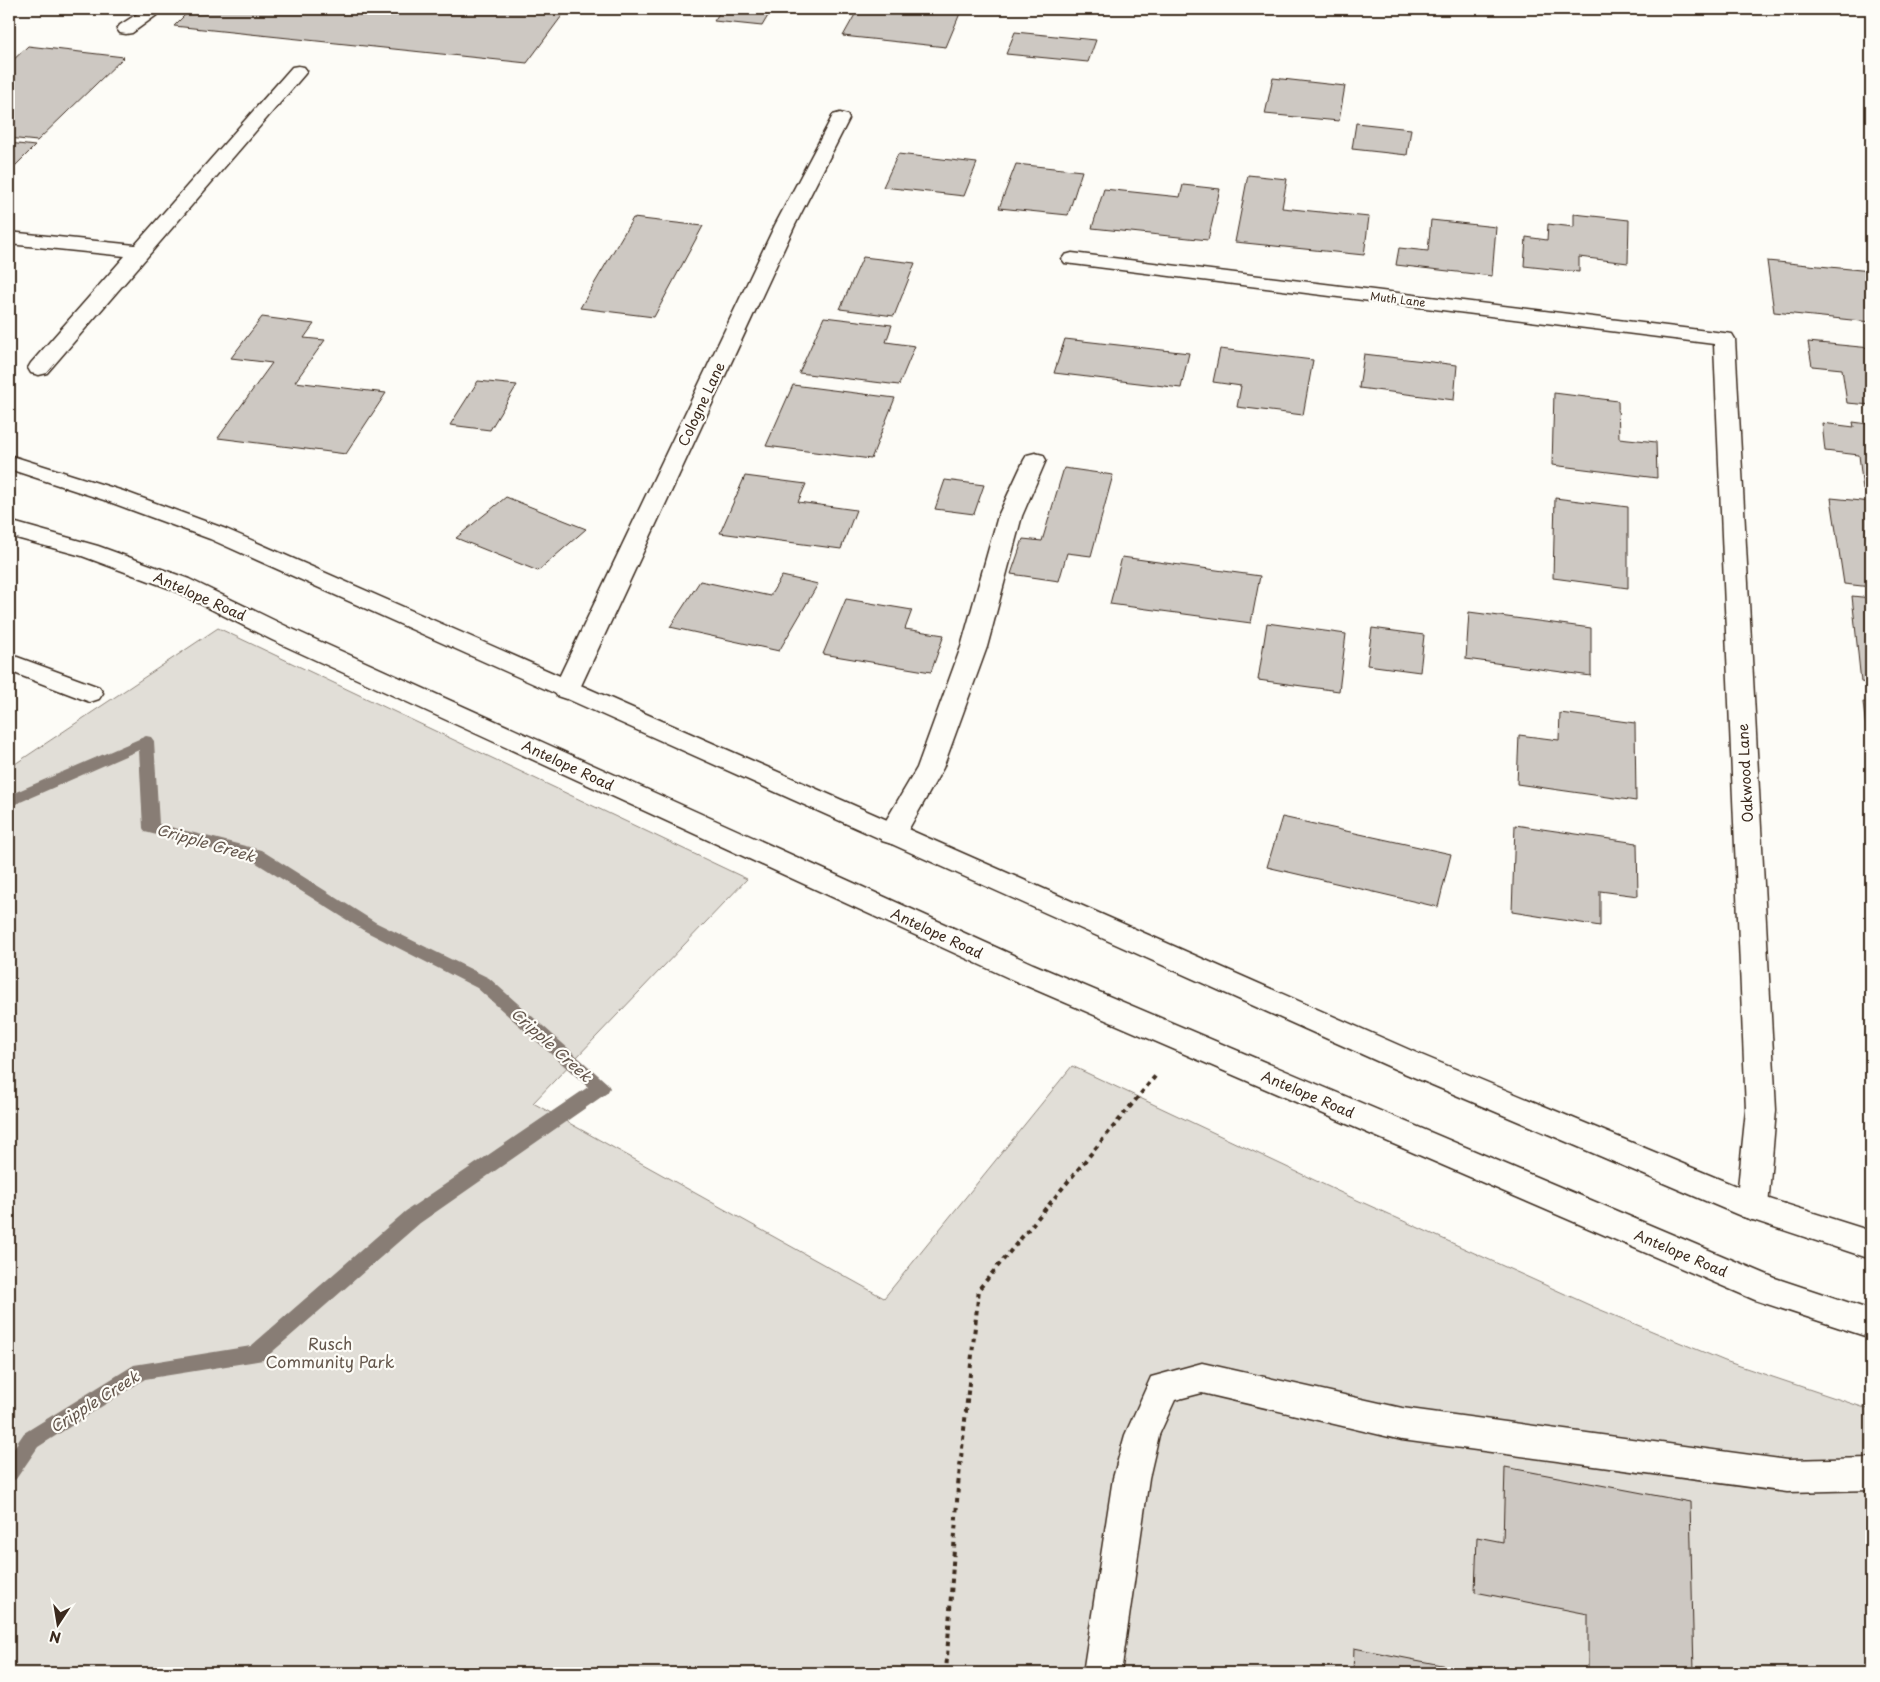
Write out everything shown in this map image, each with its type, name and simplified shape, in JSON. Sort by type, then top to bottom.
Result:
[{"type":"street","points":[[126,29],[156,9]]},
{"type":"street","points":[[39,368],[298,71]]},
{"type":"street","name":"Cologne Lane","points":[[566,690],[785,225],[840,119]]},
{"type":"street","points":[[9,238],[141,252]]},
{"type":"street","name":"Muth Lane","points":[[1072,259],[1724,339]]},
{"type":"street","name":"Oakwood Lane","points":[[1724,339],[1761,1110],[1752,1207]]},
{"type":"street","points":[[892,834],[930,768],[974,646],[1010,516],[1035,460]]},
{"type":"street","points":[[9,462],[115,496],[218,534],[1399,1058],[1752,1207],[1871,1245]]},
{"type":"street","name":"Antelope Road","points":[[9,528],[90,551],[180,584],[281,634],[1023,972],[1767,1290],[1871,1324]]},
{"type":"street","points":[[9,662],[90,693]]},
{"type":"street","points":[[1102,1673],[1131,1478],[1142,1434],[1163,1388],[1202,1378],[1402,1424],[1787,1476],[1871,1474]]},
{"type":"path","points":[[946,1673],[958,1486],[979,1288],[1149,1085],[1181,1039]]},
{"type":"green space","name":"Rusch Community Park","points":[[218,628],[747,879],[533,1103],[884,1298],[1072,1066],[1346,1195],[1596,1308],[1725,1361],[1871,1410],[1871,1673],[9,1673],[9,768]]},
{"type":"building","points":[[191,9],[567,9],[527,63],[174,26]]},
{"type":"building","points":[[722,9],[772,9],[762,26],[714,21]]},
{"type":"building","points":[[858,9],[961,11],[946,47],[843,36]]},
{"type":"building","points":[[1015,32],[1096,40],[1088,62],[1006,54]]},
{"type":"building","points":[[28,46],[124,57],[37,141],[9,138],[9,64]]},
{"type":"building","points":[[1273,78],[1345,86],[1339,121],[1265,114]]},
{"type":"building","points":[[1356,123],[1411,129],[1407,155],[1352,149]]},
{"type":"building","points":[[9,143],[35,146],[9,172]]},
{"type":"building","points":[[898,154],[977,163],[964,196],[883,187]]},
{"type":"building","points":[[1016,164],[1082,171],[1068,215],[999,208]]},
{"type":"building","points":[[1248,175],[1287,179],[1282,208],[1369,217],[1364,255],[1235,242]]},
{"type":"building","points":[[1183,185],[1220,189],[1208,240],[1092,228],[1104,189],[1180,197]]},
{"type":"building","points":[[1574,214],[1629,220],[1628,263],[1579,257],[1579,272],[1524,266],[1526,237],[1547,240],[1548,224],[1574,227]]},
{"type":"building","points":[[633,218],[703,226],[654,317],[580,308]]},
{"type":"building","points":[[1431,220],[1496,227],[1492,276],[1396,265],[1399,248],[1428,251]]},
{"type":"building","points":[[863,257],[915,263],[894,316],[840,309]]},
{"type":"building","points":[[1767,261],[1871,271],[1871,322],[1774,312]]},
{"type":"building","points":[[262,317],[314,324],[304,338],[325,340],[295,382],[386,393],[346,454],[218,438],[272,363],[231,358]]},
{"type":"building","points":[[824,317],[892,325],[886,342],[915,346],[899,385],[799,373]]},
{"type":"building","points":[[1065,339],[1189,353],[1181,388],[1054,373]]},
{"type":"building","points":[[1808,342],[1871,348],[1871,405],[1847,403],[1842,369],[1812,366]]},
{"type":"building","points":[[1220,349],[1313,360],[1303,415],[1237,407],[1241,386],[1213,382]]},
{"type":"building","points":[[1364,354],[1457,365],[1454,400],[1359,388]]},
{"type":"building","points":[[478,381],[517,385],[490,430],[450,425]]},
{"type":"building","points":[[793,385],[895,398],[871,459],[766,446]]},
{"type":"building","points":[[1554,393],[1618,401],[1619,438],[1656,442],[1657,478],[1552,465]]},
{"type":"building","points":[[1853,422],[1868,424],[1869,430],[1871,430],[1871,491],[1863,490],[1859,455],[1825,451],[1822,423],[1854,427]]},
{"type":"building","points":[[1064,468],[1113,475],[1091,556],[1067,553],[1059,581],[1011,574],[1023,539],[1042,541]]},
{"type":"building","points":[[745,476],[806,484],[798,502],[856,510],[841,549],[720,533]]},
{"type":"building","points":[[945,480],[984,485],[974,514],[935,509]]},
{"type":"building","points":[[506,497],[586,529],[538,571],[456,538]]},
{"type":"building","points":[[1555,498],[1628,507],[1628,588],[1553,578]]},
{"type":"building","points":[[1831,498],[1871,502],[1871,587],[1844,584]]},
{"type":"building","points":[[1122,557],[1260,576],[1251,623],[1110,604]]},
{"type":"building","points":[[782,576],[818,584],[779,651],[670,627],[700,581],[770,596]]},
{"type":"building","points":[[1852,596],[1871,598],[1871,684],[1861,682]]},
{"type":"building","points":[[846,599],[912,610],[905,629],[944,635],[931,672],[823,654]]},
{"type":"building","points":[[1469,612],[1591,628],[1591,676],[1466,659]]},
{"type":"building","points":[[1267,623],[1346,634],[1339,691],[1258,680]]},
{"type":"building","points":[[1372,628],[1424,635],[1420,672],[1367,665]]},
{"type":"building","points":[[1863,702],[1871,703],[1871,773]]},
{"type":"building","points":[[1560,713],[1635,723],[1636,801],[1517,784],[1519,735],[1559,740]]},
{"type":"building","points":[[1282,817],[1451,854],[1438,907],[1267,867]]},
{"type":"building","points":[[1515,825],[1637,843],[1638,896],[1600,891],[1600,926],[1512,912]]},
{"type":"building","points":[[1505,1467],[1690,1502],[1694,1673],[1588,1673],[1588,1614],[1475,1592],[1477,1537],[1503,1542]]},
{"type":"building","points":[[1354,1648],[1477,1672],[1477,1673],[1353,1673]]},
{"type":"waterway","name":"Cripple Creek","points":[[9,801],[146,741],[151,828],[255,854],[369,926],[483,983],[601,1088],[413,1217],[256,1354],[141,1371],[31,1440],[9,1472]]}]
